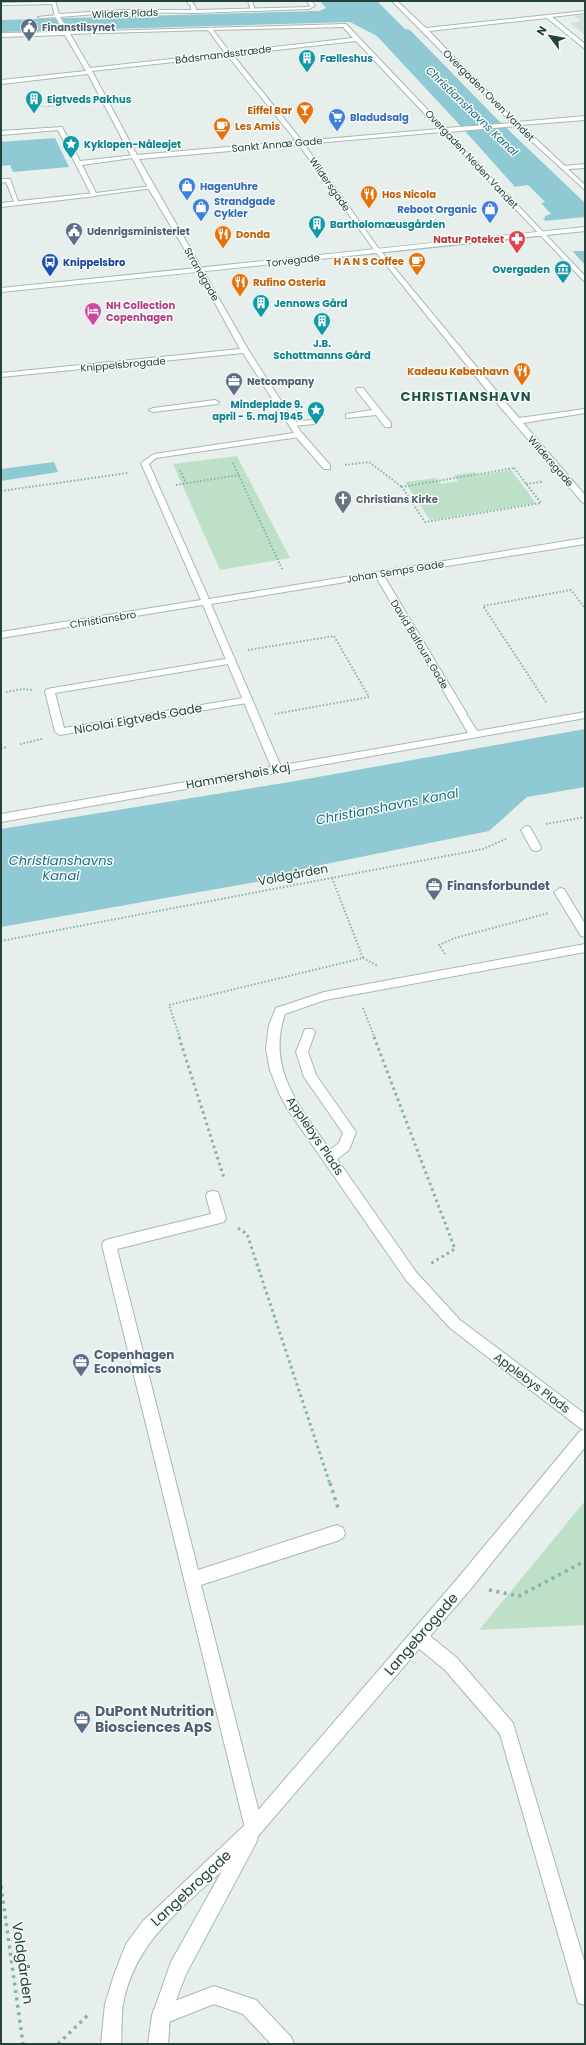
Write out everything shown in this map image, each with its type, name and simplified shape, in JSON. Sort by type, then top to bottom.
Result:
[{"type":"street","points":[[188,1],[193,5],[194,12]]},
{"type":"street","points":[[250,1],[253,10]]},
{"type":"street","name":"Wilders Plads","points":[[57,16],[121,11],[194,12],[309,8],[313,6],[309,1]]},
{"type":"street","name":"Overgaden Oven Vandet","points":[[394,1],[425,30],[515,123],[585,188]]},
{"type":"street","points":[[1,3],[54,2],[57,16],[40,17]]},
{"type":"street","points":[[425,30],[585,12]]},
{"type":"street","name":"Strandgade","points":[[57,16],[89,71],[136,157],[151,188],[200,270],[245,351],[299,435],[327,467]]},
{"type":"street","points":[[548,16],[585,47]]},
{"type":"street","points":[[1,35],[336,24],[344,25],[358,39]]},
{"type":"street","name":"Wildersgade","points":[[209,29],[300,142],[377,250],[517,421],[585,500]]},
{"type":"street","name":"Bådsmandsstræde","points":[[89,71],[358,39]]},
{"type":"street","name":"Overgaden Neden Vandet","points":[[358,39],[544,233],[585,280]]},
{"type":"street","points":[[1,82],[89,71]]},
{"type":"street","points":[[515,123],[585,118]]},
{"type":"street","name":"Sankt Annæ Gade","points":[[79,163],[515,123]]},
{"type":"street","points":[[1,133],[60,128],[94,195]]},
{"type":"street","points":[[564,168],[585,166]]},
{"type":"street","points":[[1,181],[8,180],[17,203]]},
{"type":"street","points":[[1,205],[151,188]]},
{"type":"street","name":"Torvegade","points":[[1,290],[585,229]]},
{"type":"street","name":"Knippelsbrogade","points":[[1,375],[245,351]]},
{"type":"street","points":[[360,390],[388,425]]},
{"type":"street","points":[[153,410],[215,402]]},
{"type":"street","name":"Wildersgade","points":[[517,421],[585,411]]},
{"type":"street","points":[[349,416],[378,412]]},
{"type":"street","points":[[293,424],[311,422]]},
{"type":"street","points":[[277,769],[249,700],[145,463],[154,456],[299,435]]},
{"type":"street","name":"Johan Semps Gade","points":[[205,602],[378,573],[585,541]]},
{"type":"street","name":"David Balfours Gade","points":[[378,573],[474,735]]},
{"type":"street","name":"Christiansbro","points":[[1,635],[205,602]]},
{"type":"street","points":[[50,691],[229,657]]},
{"type":"street","name":"Nicolai Eigtveds Gade","points":[[50,691],[60,732],[249,700]]},
{"type":"street","name":"Hammershøis Kaj","points":[[1,818],[585,715]]},
{"type":"street","points":[[526,830],[536,847]]},
{"type":"street","points":[[560,892],[585,933]]},
{"type":"street","name":"Applebys Plads","points":[[585,948],[324,996],[280,1011],[274,1027],[271,1054],[280,1083],[292,1106],[411,1276],[455,1324],[585,1423]]},
{"type":"street","points":[[309,1032],[302,1052],[310,1077],[350,1132],[344,1146],[329,1158]]},
{"type":"street","points":[[213,1196],[219,1218],[109,1246],[254,1828]]},
{"type":"street","name":"Langebrogade","points":[[111,2044],[114,2004],[123,1974],[133,1951],[149,1927],[254,1828],[463,1585],[585,1436]]},
{"type":"street","points":[[192,1580],[337,1533]]},
{"type":"street","points":[[418,1637],[451,1664],[507,1729],[585,1996]]},
{"type":"street","name":"Langebrogade","points":[[158,2044],[162,2016],[178,1969],[254,1828]]},
{"type":"street","points":[[162,2016],[214,1995],[249,2007],[284,2044]]},
{"type":"path","points":[[34,103],[44,107],[70,104]]},
{"type":"path","points":[[232,461],[290,588]]},
{"type":"path","points":[[327,467],[369,462],[402,486],[424,522],[541,503],[514,468],[402,486]]},
{"type":"path","points":[[180,469],[186,483]]},
{"type":"path","points":[[1,491],[147,470]]},
{"type":"path","points":[[155,488],[239,475]]},
{"type":"path","points":[[547,703],[483,606],[571,590],[585,608]]},
{"type":"path","points":[[229,657],[334,636],[369,697],[256,717]]},
{"type":"path","points":[[6,692],[22,689],[50,691]]},
{"type":"path","points":[[1,748],[8,747]]},
{"type":"path","name":"Voldgården","points":[[1,941],[483,849],[526,830],[585,817]]},
{"type":"path","points":[[332,878],[363,958],[382,968]]},
{"type":"path","points":[[447,958],[439,945],[455,938],[570,907]]},
{"type":"path","points":[[226,1185],[169,1005],[363,958]]},
{"type":"path","points":[[338,964],[345,980],[356,990],[455,1250],[411,1276]]},
{"type":"path","points":[[219,1218],[247,1234],[340,1514],[337,1533]]},
{"type":"path","points":[[463,1585],[519,1596],[585,1561]]},
{"type":"path","name":"Voldgården","points":[[1,1886],[24,2044]]},
{"type":"path","points":[[58,2044],[91,2012],[114,2004]]},
{"type":"shaded area","points":[[585,15],[585,35],[570,23],[581,21],[574,16]]},
{"type":"green space","points":[[237,456],[290,558],[220,570],[173,464]]},
{"type":"green space","points":[[511,470],[536,503],[430,520],[405,482],[436,478],[441,484],[458,481],[454,475],[475,472],[477,475]]},
{"type":"green space","points":[[585,1501],[585,1625],[479,1630]]},
{"type":"water","name":"Christianshavns Kanal","points":[[320,1],[377,1],[405,29],[410,30],[495,117],[585,203],[585,265],[456,121],[377,36],[350,22],[1,32],[1,20],[319,11],[326,8]]},
{"type":"water","points":[[55,138],[69,167],[13,172],[10,165],[1,166],[1,142]]},
{"type":"water","points":[[54,462],[58,472],[1,481],[1,469]]},
{"type":"water","name":"Christianshavns Kanal","points":[[585,729],[585,787],[527,797],[489,831],[316,866],[319,871],[1,927],[1,829],[290,782]]},
{"type":"pier","points":[[528,185],[545,202],[541,203],[551,214],[545,216],[545,218],[541,218],[514,187]]},
{"type":"pier","points":[[585,217],[585,251],[572,251],[544,221]]},
{"type":"place","name":"Finanstilsynet","points":[[29,42]]},
{"type":"place","name":"Fælleshus","points":[[307,73]]},
{"type":"place","name":"Eigtveds Pakhus","points":[[34,114]]},
{"type":"place","name":"Eiffel Bar","points":[[305,125]]},
{"type":"place","name":"Bladudsalg","points":[[337,132]]},
{"type":"place","name":"Les Amis","points":[[222,141]]},
{"type":"place","name":"Kyklopen-Nåleøjet","points":[[71,159]]},
{"type":"place","name":"HagenUhre","points":[[187,201]]},
{"type":"place","name":"Hos Nicola","points":[[369,209]]},
{"type":"place","name":"Strandgade Cykler","points":[[201,222]]},
{"type":"place","name":"Reboot Organic","points":[[490,224]]},
{"type":"place","name":"Bartholomæusgården","points":[[317,239]]},
{"type":"place","name":"Udenrigsministeriet","points":[[74,246]]},
{"type":"place","name":"Donda","points":[[223,249]]},
{"type":"place","name":"Natur Poteket","points":[[517,254]]},
{"type":"place","name":"H A N S Coffee","points":[[417,276]]},
{"type":"place","name":"Knippelsbro","points":[[50,277]]},
{"type":"place","name":"Overgaden","points":[[563,284]]},
{"type":"place","name":"Rufino Osteria","points":[[240,297]]},
{"type":"place","name":"Jennows Gård","points":[[261,318]]},
{"type":"place","name":"NH Collection Copenhagen","points":[[93,326]]},
{"type":"place","name":"J.B. Schottmanns Gård","points":[[322,336]]},
{"type":"place","name":"Kadeau København","points":[[522,386]]},
{"type":"place","name":"Netcompany","points":[[234,396]]},
{"type":"place","name":"Mindeplade 9. april - 5. maj 1945","points":[[316,425]]},
{"type":"place","name":"Christians Kirke","points":[[343,514]]},
{"type":"place","name":"Finansforbundet","points":[[434,901]]},
{"type":"place","name":"Copenhagen Economics","points":[[81,1377]]},
{"type":"place","name":"DuPont Nutrition Biosciences ApS","points":[[82,1734]]},
{"type":"district","name":"CHRISTIANSHAVN","points":[[466,396]]}]
